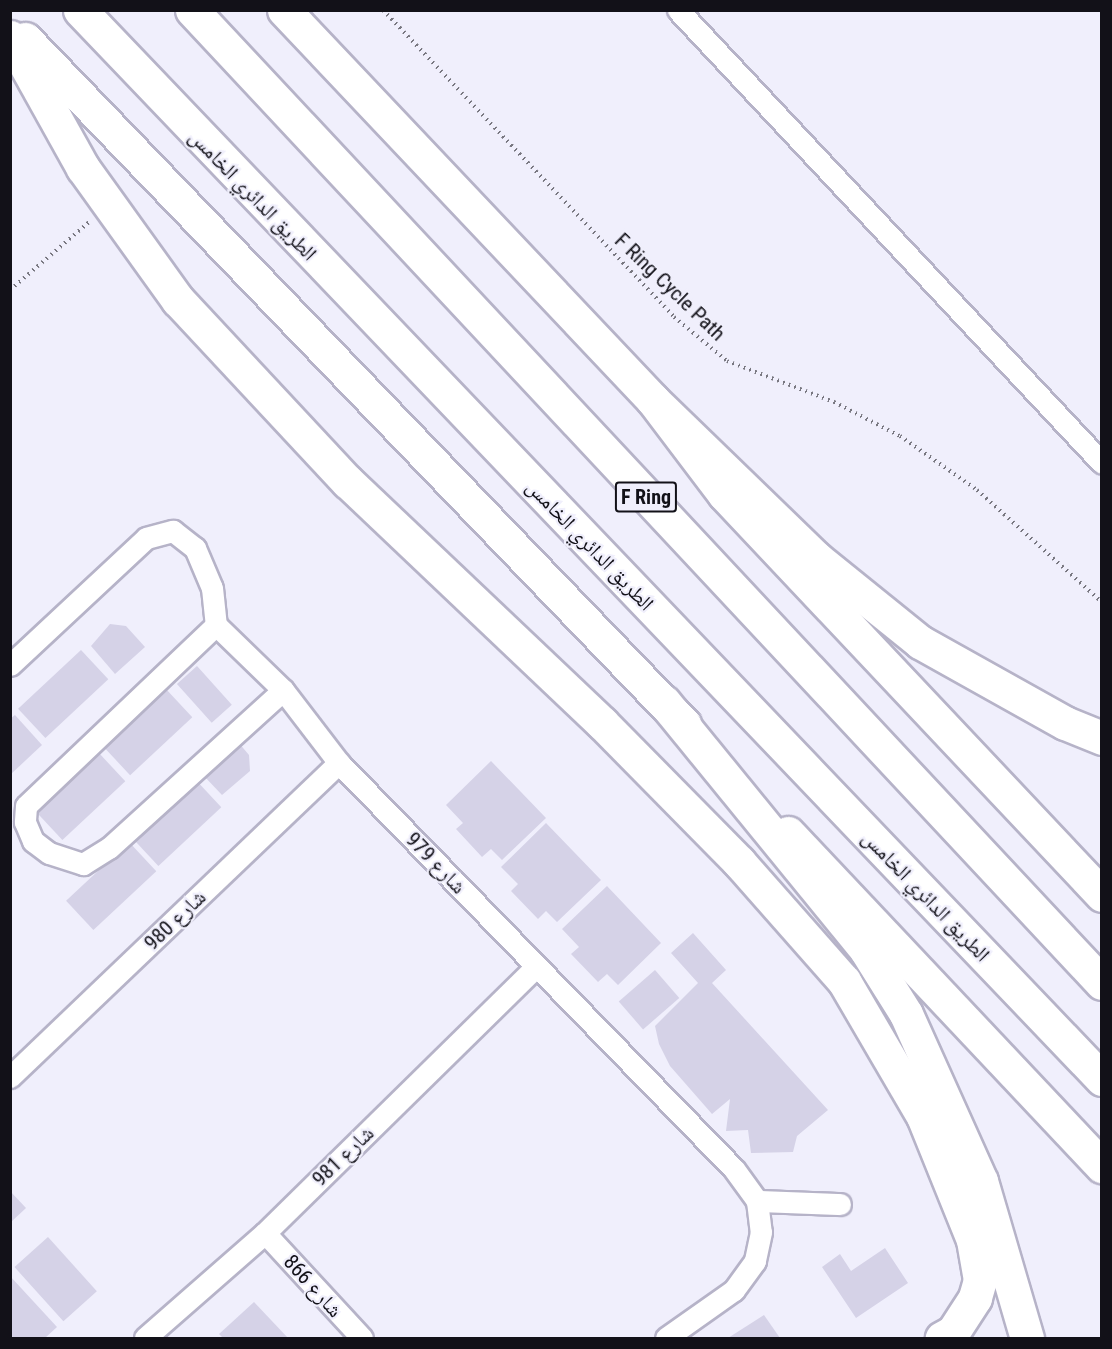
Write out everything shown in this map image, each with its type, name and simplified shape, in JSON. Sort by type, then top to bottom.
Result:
[{"type":"highway","name":"الطريق الدائري الخامس","points":[[80,10],[1101,1079]]},
{"type":"highway","name":"F Ring","points":[[192,10],[1101,983]]},
{"type":"highway","points":[[284,10],[653,400],[816,558],[920,642],[1065,723],[1101,738]]},
{"type":"highway","points":[[10,23],[664,702],[1101,1166]]},
{"type":"highway","points":[[10,37],[83,168],[178,300],[348,482],[602,723],[739,862],[844,981],[923,1116],[973,1240],[981,1280],[975,1298],[953,1332],[942,1338]]},
{"type":"highway","points":[[653,400],[740,512],[1101,895]]},
{"type":"highway","points":[[664,702],[866,951],[906,1014],[981,1181],[1027,1338]]},
{"type":"street","points":[[678,10],[1101,463]]},
{"type":"street","points":[[10,665],[146,538],[173,531],[195,548],[212,588],[216,625],[26,806],[24,822],[33,841],[49,853],[83,864],[109,848],[283,690]]},
{"type":"street","name":"شارع 979","points":[[216,625],[283,690],[339,763],[734,1168],[757,1201],[761,1232],[755,1261],[734,1290],[666,1338]]},
{"type":"street","name":"شارع 980","points":[[10,1077],[339,763]]},
{"type":"street","name":"شارع 981","points":[[145,1338],[265,1233],[536,967]]},
{"type":"street","points":[[757,1201],[840,1204]]},
{"type":"street","name":"شارع 866","points":[[265,1233],[362,1338]]},
{"type":"path","name":"F Ring Cycle Path","points":[[383,10],[674,317],[727,362],[834,402],[900,436],[977,490],[1101,602]]},
{"type":"path","points":[[10,290],[96,216]]},
{"type":"building","points":[[110,624],[126,626],[145,647],[115,674],[91,646]]},
{"type":"building","points":[[81,650],[108,679],[45,738],[18,709]]},
{"type":"building","points":[[197,666],[232,705],[212,723],[177,684]]},
{"type":"building","points":[[165,688],[192,717],[130,775],[103,746]]},
{"type":"building","points":[[15,715],[42,745],[10,775],[10,719]]},
{"type":"building","points":[[238,742],[249,755],[250,771],[222,795],[203,775]]},
{"type":"building","points":[[98,752],[125,781],[62,840],[35,811]]},
{"type":"building","points":[[491,761],[546,818],[502,860],[491,849],[482,857],[456,829],[463,823],[446,805]]},
{"type":"building","points":[[194,778],[221,807],[158,866],[131,837]]},
{"type":"building","points":[[546,823],[601,880],[557,922],[546,911],[538,919],[511,891],[518,884],[501,867]]},
{"type":"building","points":[[129,842],[156,871],[93,930],[66,901]]},
{"type":"building","points":[[607,886],[661,943],[618,985],[607,974],[598,982],[571,954],[579,947],[562,929]]},
{"type":"building","points":[[693,933],[726,970],[712,983],[828,1110],[797,1136],[793,1152],[751,1153],[748,1130],[726,1131],[730,1099],[712,1114],[670,1066],[659,1044],[655,1026],[698,983],[671,953]]},
{"type":"building","points":[[655,970],[679,998],[643,1029],[619,1001]]},
{"type":"building","points":[[10,1191],[26,1208],[10,1223]]},
{"type":"building","points":[[48,1237],[97,1291],[63,1321],[15,1267]]},
{"type":"building","points":[[885,1248],[908,1283],[856,1318],[822,1267],[840,1254],[851,1271]]},
{"type":"building","points":[[10,1276],[57,1327],[45,1338],[10,1338]]},
{"type":"building","points":[[254,1302],[288,1338],[223,1338],[219,1334]]},
{"type":"building","points":[[764,1315],[780,1338],[728,1338]]}]
